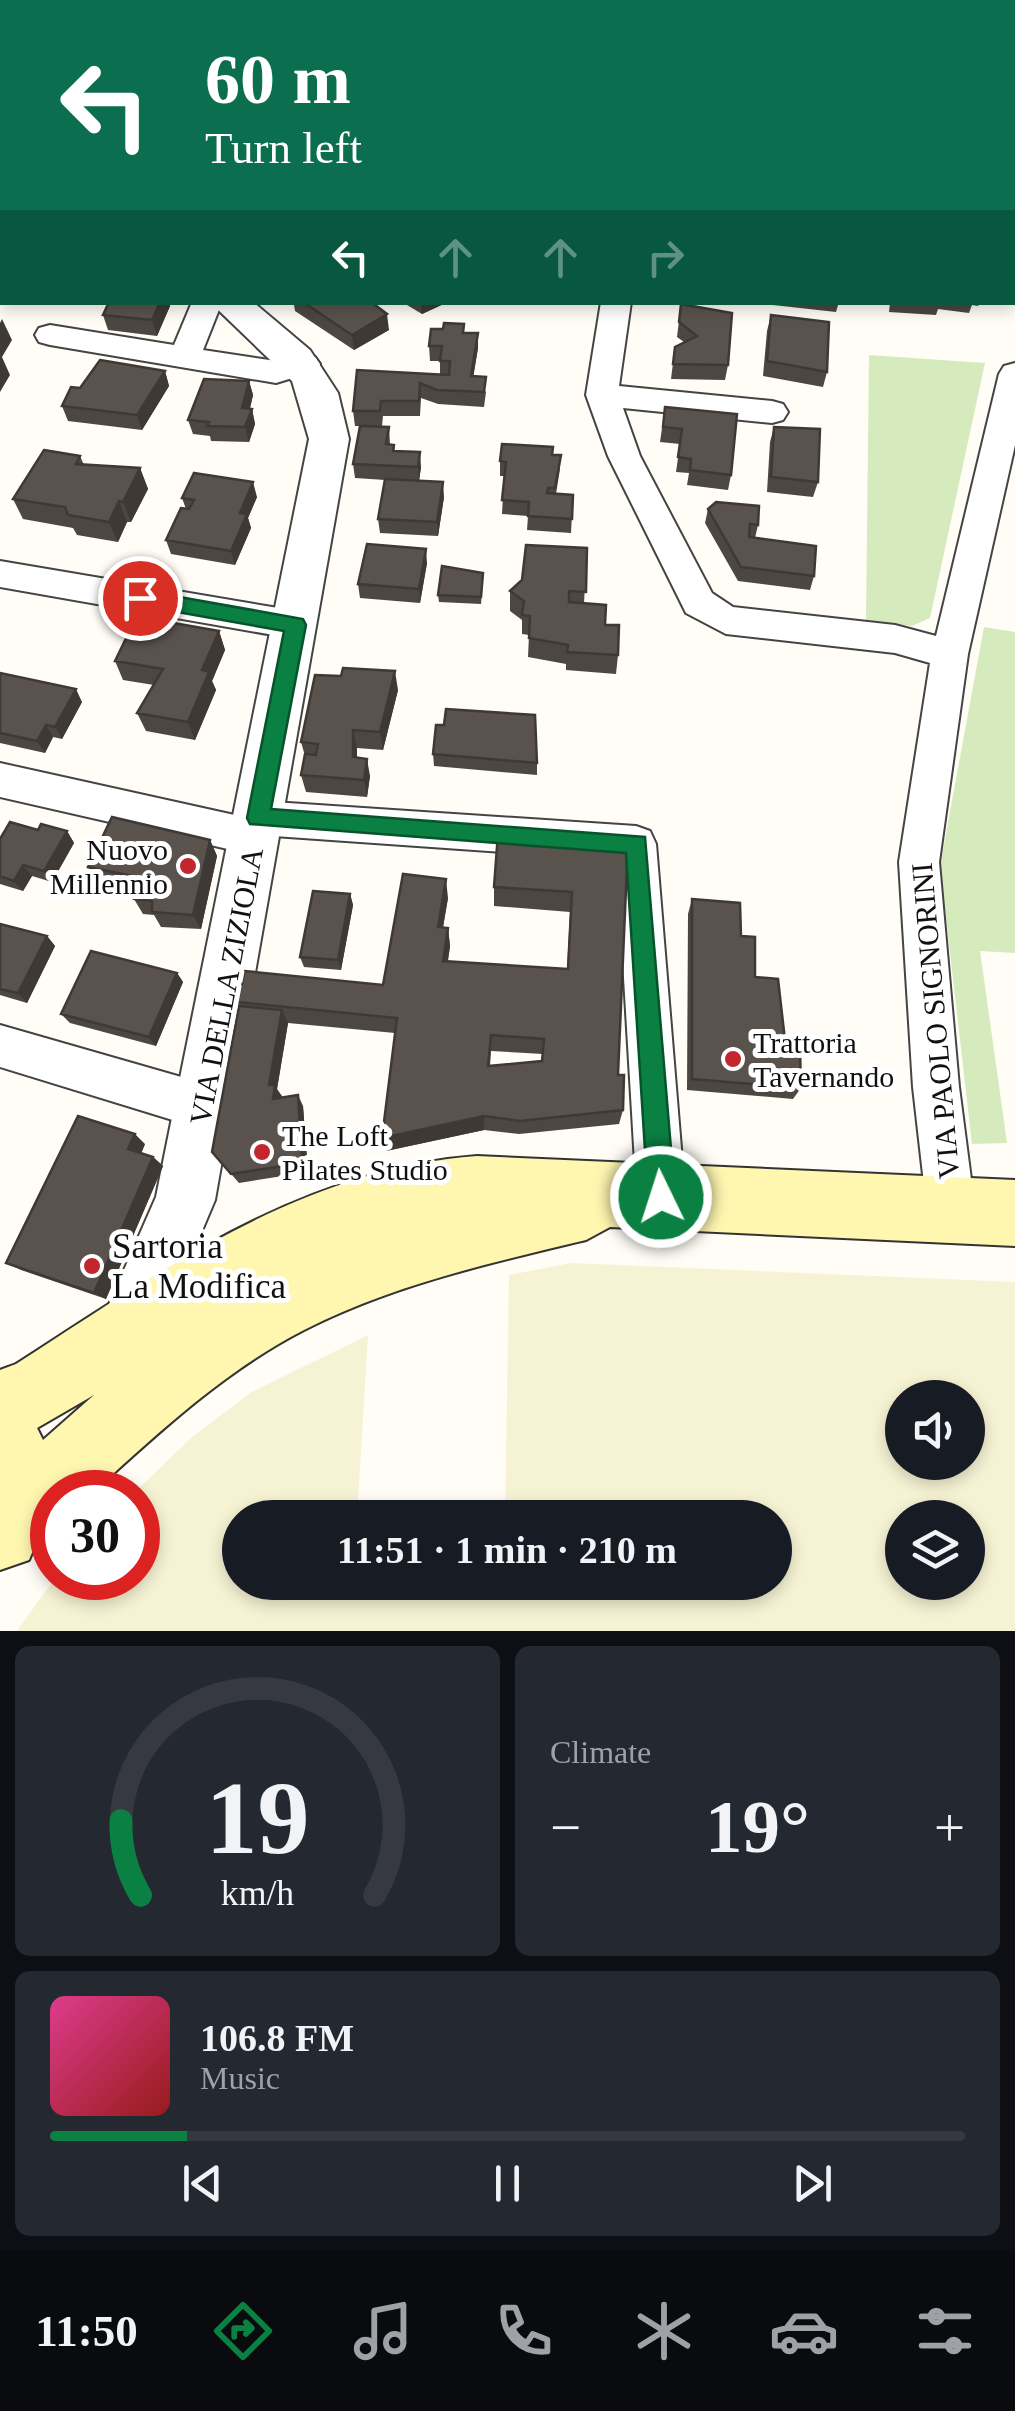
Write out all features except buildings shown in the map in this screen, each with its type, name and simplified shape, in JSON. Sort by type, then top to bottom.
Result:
[{"type":"main road","points":[[0,1405],[34,1394],[203,1285],[287,1238],[379,1204],[426,1193],[503,1184],[647,1196],[1015,1213]]},
{"type":"main road","points":[[6,1527],[200,1356],[302,1296],[433,1247],[647,1196]]},
{"type":"main road","points":[[0,1434],[14,1459],[18,1486],[6,1527]]},
{"type":"street","points":[[184,357],[206,305]]},
{"type":"street","name":"VIA DELLA ZIZIOLA","points":[[185,1200],[328,439],[322,396],[304,364],[232,305]]},
{"type":"street","points":[[616,305],[602,395],[624,456],[698,604],[726,620],[895,639],[950,654]]},
{"type":"street","points":[[50,335],[276,372],[304,364]]},
{"type":"street","name":"VIA PAOLO SIGNORINI","points":[[950,1210],[936,1087],[919,862],[950,654],[1015,374]]},
{"type":"street","points":[[602,395],[772,412]]},
{"type":"street","points":[[0,574],[296,625]]},
{"type":"street","points":[[0,780],[256,827],[636,844],[647,1196]]},
{"type":"street","points":[[0,1046],[202,1106]]},
{"type":"street","points":[[109,1433],[115,1398],[125,1382],[194,1330],[201,1314],[202,1256],[185,1200]]},
{"type":"street","points":[[127,1334],[185,1200]]},
{"type":"shaded area","points":[[571,1263],[1015,1282],[1015,1631],[17,1631],[39,1600],[160,1600],[158,1470],[191,1438],[250,1393],[368,1335],[358,1500],[222,1500],[222,1600],[792,1600],[792,1500],[505,1500],[509,1275]]},
{"type":"green space","points":[[869,355],[985,363],[930,618],[912,626],[866,621]]},
{"type":"green space","points":[[984,627],[1015,632],[1015,953],[980,951],[1007,1143],[972,1144],[940,866]]},
{"type":"place","name":"Nuovo Millennio","points":[[188,866]]},
{"type":"place","name":"Trattoria Tavernando","points":[[733,1059]]},
{"type":"place","name":"The Loft Pilates Studio","points":[[262,1152]]},
{"type":"place","name":"Sartoria La Modifica","points":[[92,1266]]},
{"type":"route","points":[[140,598],[296,625],[258,818],[636,844],[661,1197]]}]
